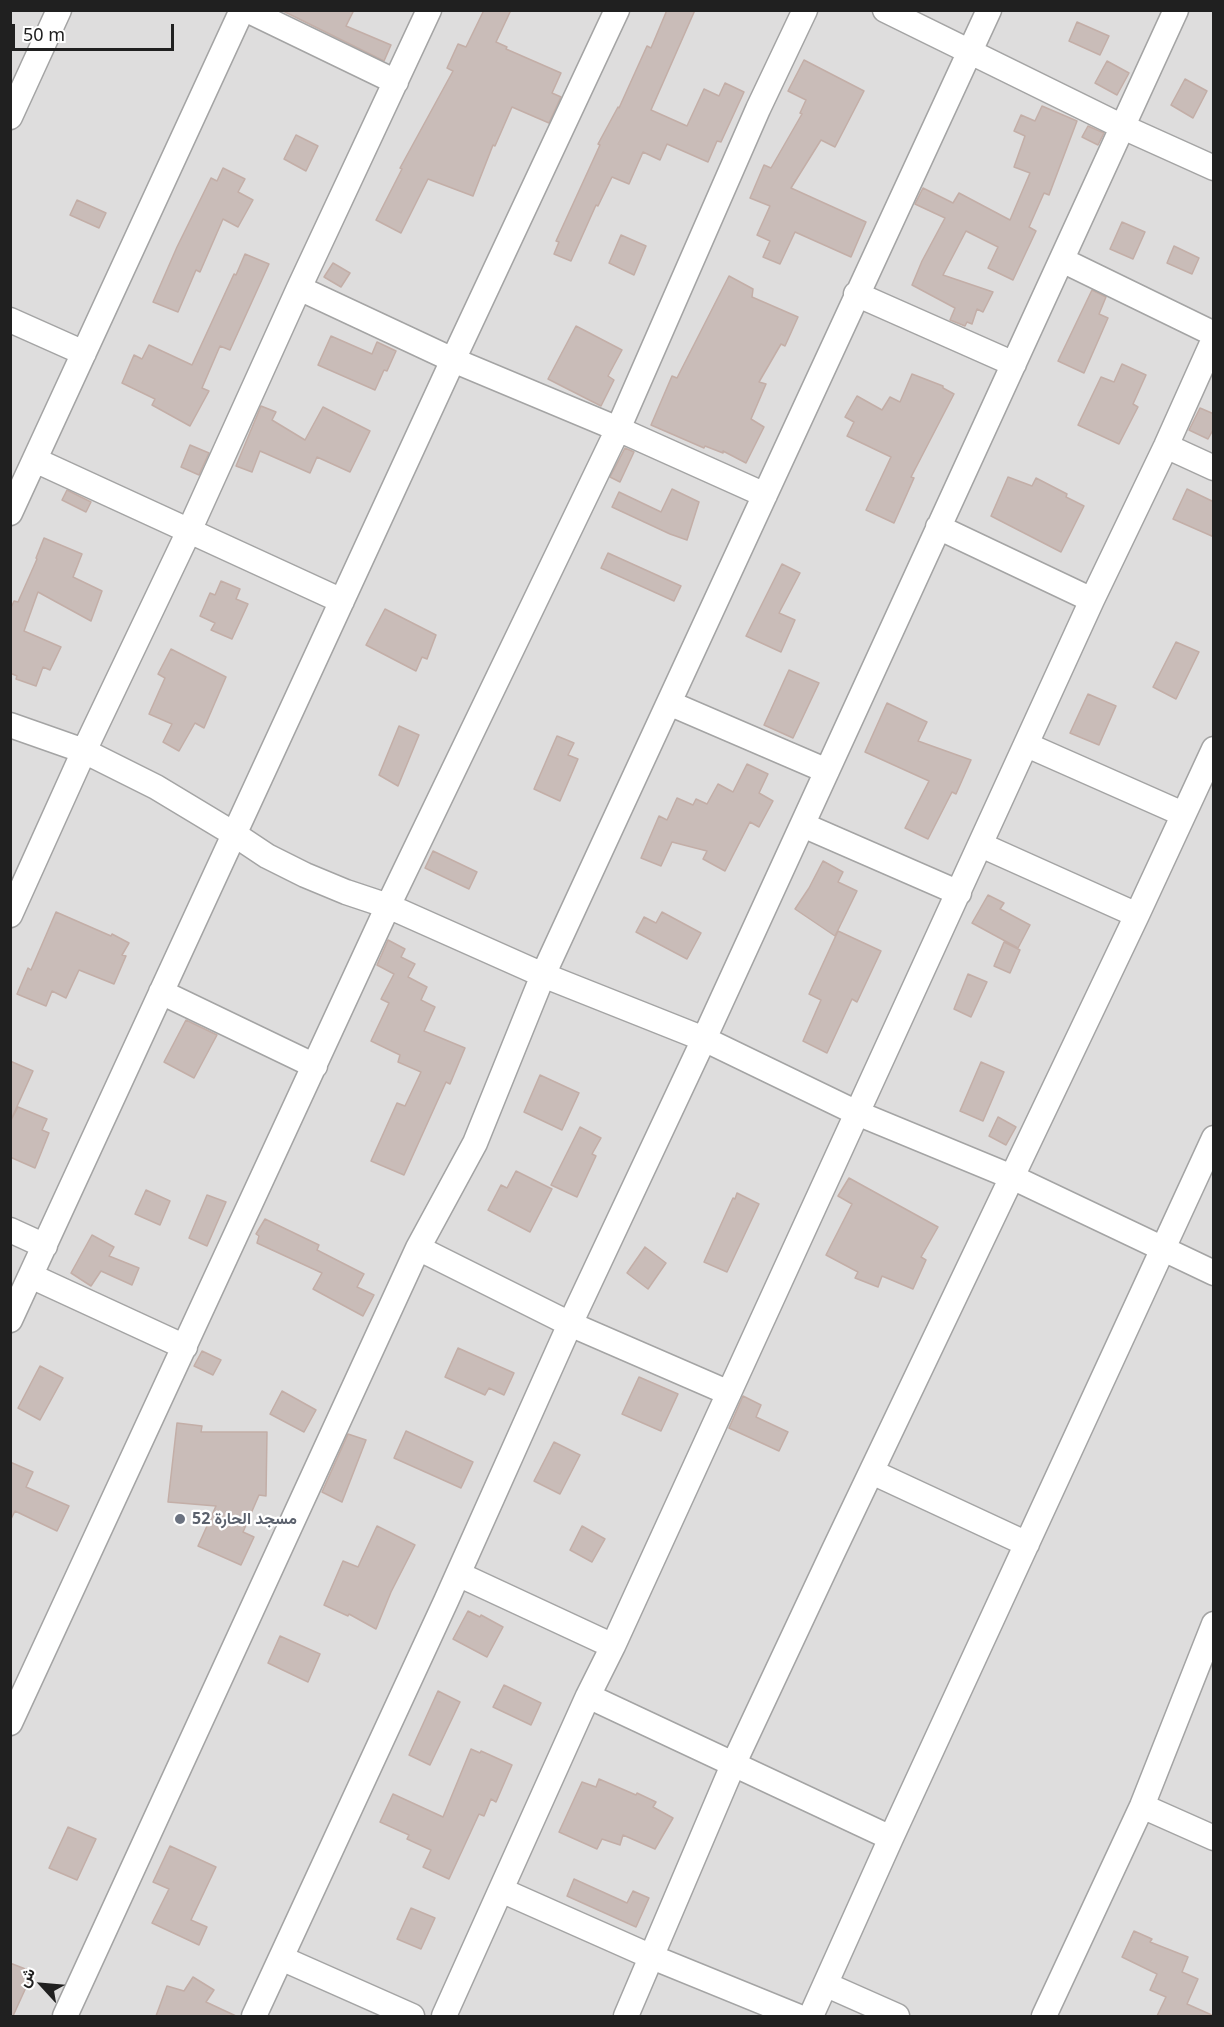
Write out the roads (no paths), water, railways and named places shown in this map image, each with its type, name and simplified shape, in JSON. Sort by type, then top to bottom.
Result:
[{"type":"street","points":[[10,117],[60,10]]},
{"type":"street","points":[[10,513],[245,10],[396,82]]},
{"type":"street","points":[[10,915],[429,10]]},
{"type":"street","points":[[10,1320],[617,10]]},
{"type":"street","points":[[10,1723],[18,1687],[185,1347],[388,906],[618,429],[805,10]]},
{"type":"street","points":[[885,10],[1123,127],[1214,168]]},
{"type":"street","points":[[65,2016],[418,1248],[475,1143],[543,975],[989,10]]},
{"type":"street","points":[[254,2016],[458,1574],[570,1324],[803,825],[1176,10]]},
{"type":"street","points":[[1062,260],[1214,334]]},
{"type":"street","points":[[299,288],[453,360],[618,429],[765,495]]},
{"type":"street","points":[[856,294],[1014,364]]},
{"type":"street","points":[[10,320],[84,353]]},
{"type":"street","points":[[444,2016],[588,1696],[1214,339]]},
{"type":"street","points":[[1166,446],[1214,468]]},
{"type":"street","points":[[35,460],[342,601]]},
{"type":"street","points":[[938,527],[1092,600]]},
{"type":"street","points":[[669,703],[827,771]]},
{"type":"street","points":[[10,725],[84,751],[156,787],[267,856],[305,875],[388,906],[543,975],[704,1039],[857,1113],[1012,1177],[1214,1273]]},
{"type":"street","points":[[1027,745],[1183,814]]},
{"type":"street","points":[[626,2016],[733,1765],[1214,748]]},
{"type":"street","points":[[803,825],[959,893]]},
{"type":"street","points":[[981,845],[1137,915]]},
{"type":"street","points":[[161,992],[315,1066]]},
{"type":"street","points":[[811,2016],[1214,1138]]},
{"type":"street","points":[[10,1230],[45,1246]]},
{"type":"street","points":[[418,1248],[570,1324],[729,1393]]},
{"type":"street","points":[[31,1276],[185,1347]]},
{"type":"street","points":[[872,1472],[1027,1544]]},
{"type":"street","points":[[458,1574],[613,1646]]},
{"type":"street","points":[[1044,2016],[1142,1806],[1214,1624]]},
{"type":"street","points":[[588,1696],[891,1838]]},
{"type":"street","points":[[1142,1806],[1214,1838]]},
{"type":"street","points":[[501,1890],[652,1957],[797,2016]]},
{"type":"street","points":[[281,1958],[412,2016]]},
{"type":"street","points":[[827,1985],[897,2016]]},
{"type":"place","name":"مسجد الحارة 52","points":[[180,1519]]}]
